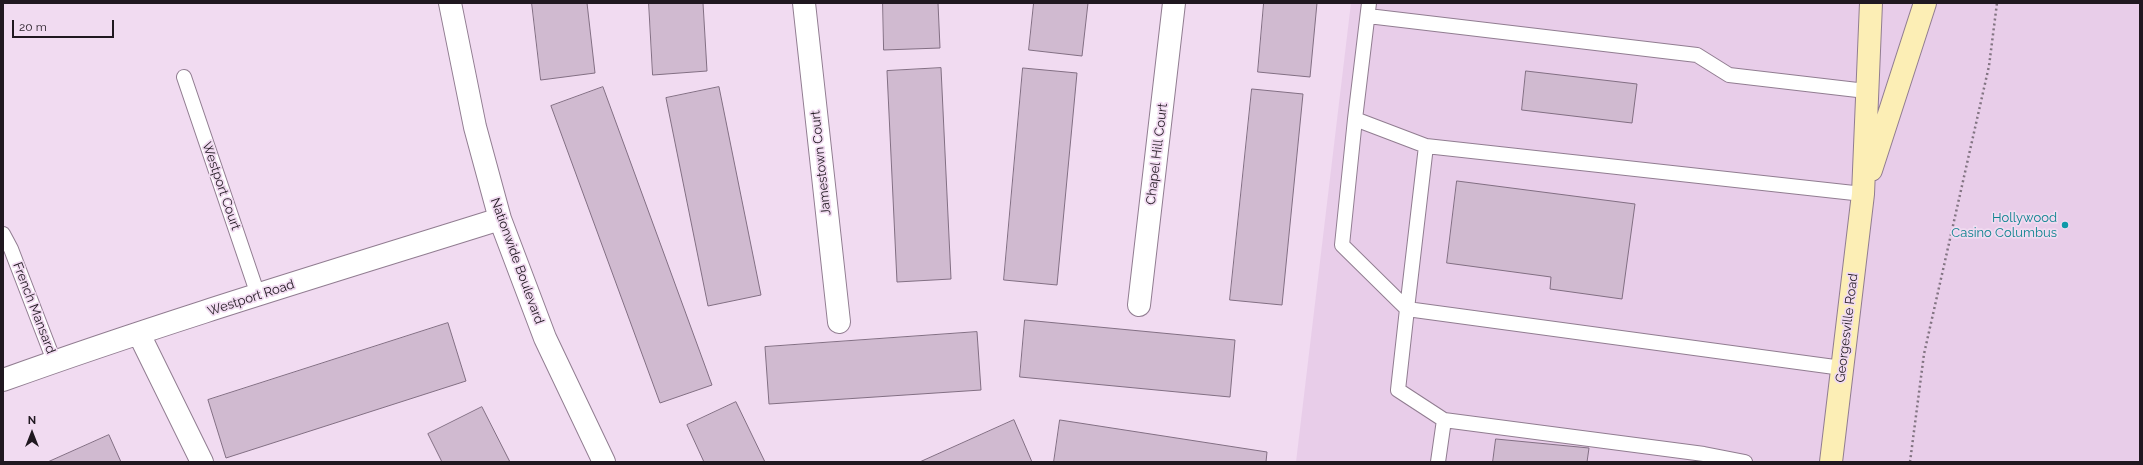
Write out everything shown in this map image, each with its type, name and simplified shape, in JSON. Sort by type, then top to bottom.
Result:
[{"type":"main road","name":"Georgesville Road","points":[[1831,462],[1863,194],[1866,91],[1871,3]]},
{"type":"main road","name":"Georgesville Road","points":[[1863,194],[1925,3]]},
{"type":"street","name":"Nationwide Boulevard","points":[[450,3],[475,127],[500,220],[545,338],[604,462]]},
{"type":"street","name":"Jamestown Court","points":[[804,3],[839,322]]},
{"type":"street","name":"Chapel Hill Court","points":[[1139,305],[1174,3]]},
{"type":"street","name":"Westport Road","points":[[3,380],[54,361],[258,295],[500,220]]},
{"type":"street","points":[[139,334],[202,462]]},
{"type":"lane","points":[[1842,368],[1407,309],[1342,245],[1368,10],[1697,55],[1729,75],[1866,91]]},
{"type":"lane","name":"Westport Court","points":[[184,77],[258,295]]},
{"type":"lane","points":[[1355,118],[1426,146],[1863,194]]},
{"type":"lane","points":[[1426,146],[1398,390],[1444,420],[1704,458],[1745,462]]},
{"type":"lane","name":"French Mansard","points":[[3,234],[11,249],[54,361]]},
{"type":"lane","points":[[1438,462],[1444,420]]},
{"type":"path","points":[[1910,462],[1924,354],[1989,66],[1997,3]]},
{"type":"shaded area","points":[[1351,3],[2140,3],[2140,462],[1296,462]]},
{"type":"building","points":[[532,3],[587,3],[595,73],[541,80]]},
{"type":"building","points":[[649,3],[703,3],[707,71],[653,75]]},
{"type":"building","points":[[883,3],[938,3],[940,48],[884,50]]},
{"type":"building","points":[[1034,3],[1088,3],[1082,56],[1029,50]]},
{"type":"building","points":[[1264,3],[1317,3],[1310,77],[1258,72]]},
{"type":"building","points":[[941,68],[951,279],[897,282],[887,71]]},
{"type":"building","points":[[1023,68],[1077,73],[1057,285],[1004,280]]},
{"type":"building","points":[[1526,71],[1637,84],[1632,123],[1522,110]]},
{"type":"building","points":[[603,87],[712,385],[660,403],[551,106]]},
{"type":"building","points":[[719,87],[761,295],[708,306],[666,98]]},
{"type":"building","points":[[1252,89],[1303,94],[1282,305],[1230,300]]},
{"type":"building","points":[[1457,181],[1635,204],[1622,299],[1550,289],[1551,277],[1447,263]]},
{"type":"building","points":[[1025,320],[1235,340],[1230,397],[1020,377]]},
{"type":"building","points":[[448,323],[466,381],[226,458],[208,400]]},
{"type":"building","points":[[977,332],[981,390],[769,404],[765,347]]},
{"type":"building","points":[[736,402],[765,462],[704,462],[687,425]]},
{"type":"building","points":[[482,407],[510,462],[442,462],[428,434]]},
{"type":"building","points":[[1014,420],[1032,462],[920,462]]},
{"type":"building","points":[[1060,420],[1267,452],[1266,462],[1054,462]]},
{"type":"building","points":[[109,435],[121,462],[48,462]]},
{"type":"building","points":[[1496,439],[1589,448],[1587,462],[1493,462]]},
{"type":"place","name":"Hollywood Casino Columbus","points":[[2065,225]]}]
